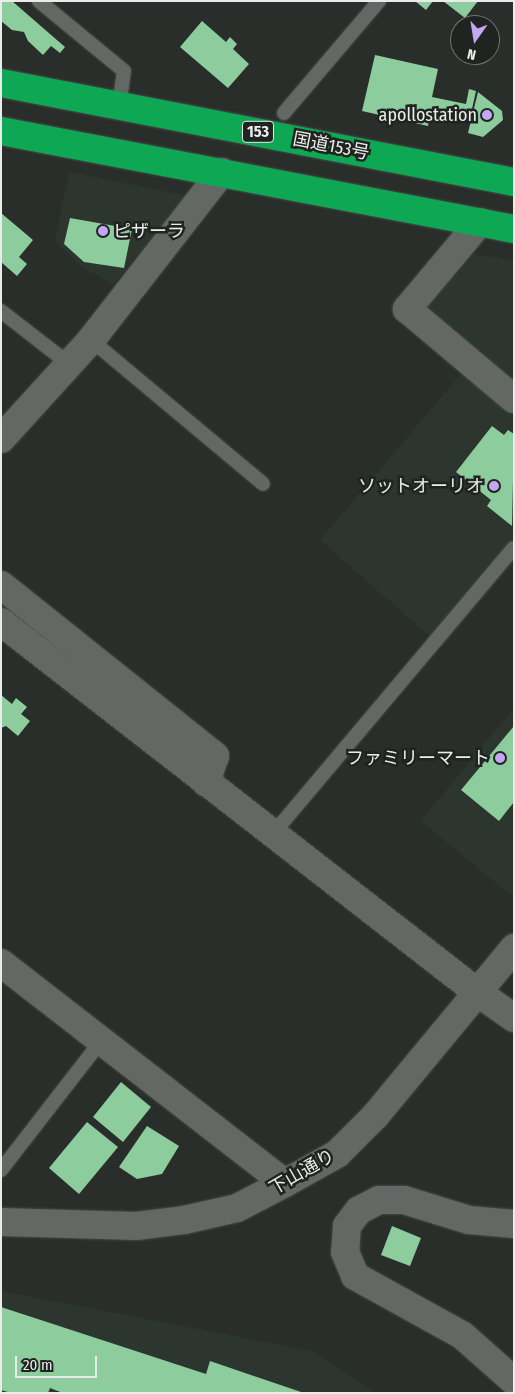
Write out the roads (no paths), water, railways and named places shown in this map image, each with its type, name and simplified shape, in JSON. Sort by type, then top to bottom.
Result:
[{"type":"highway","name":"国道153号","points":[[1,83],[514,182]]},
{"type":"highway","points":[[1,131],[514,229]]},
{"type":"street","points":[[1,439],[91,340],[222,172]]},
{"type":"street","points":[[480,222],[407,309],[514,399]]},
{"type":"street","points":[[1,585],[215,756],[206,782]]},
{"type":"street","points":[[1,622],[272,835],[477,992],[514,1018]]},
{"type":"street","name":"下山通り","points":[[1,1222],[136,1226],[184,1220],[237,1208],[286,1183],[337,1154],[376,1115],[514,948]]},
{"type":"street","points":[[1,963],[286,1183]]},
{"type":"street","points":[[514,1224],[469,1220],[404,1200],[378,1200],[359,1210],[347,1226],[345,1252],[355,1276],[462,1335],[514,1382]]},
{"type":"lane","points":[[38,1],[124,71],[119,106]]},
{"type":"lane","points":[[284,113],[379,1]]},
{"type":"lane","points":[[1,311],[69,364]]},
{"type":"lane","points":[[91,340],[263,484]]},
{"type":"lane","points":[[272,835],[514,548]]},
{"type":"lane","points":[[1,1170],[101,1041]]},
{"type":"place","name":"apollostation","points":[[487,115]]},
{"type":"place","name":"ピザーラ","points":[[103,231]]},
{"type":"place","name":"ソットオーリオ","points":[[494,486]]},
{"type":"place","name":"ファミリーマート","points":[[500,758]]}]
